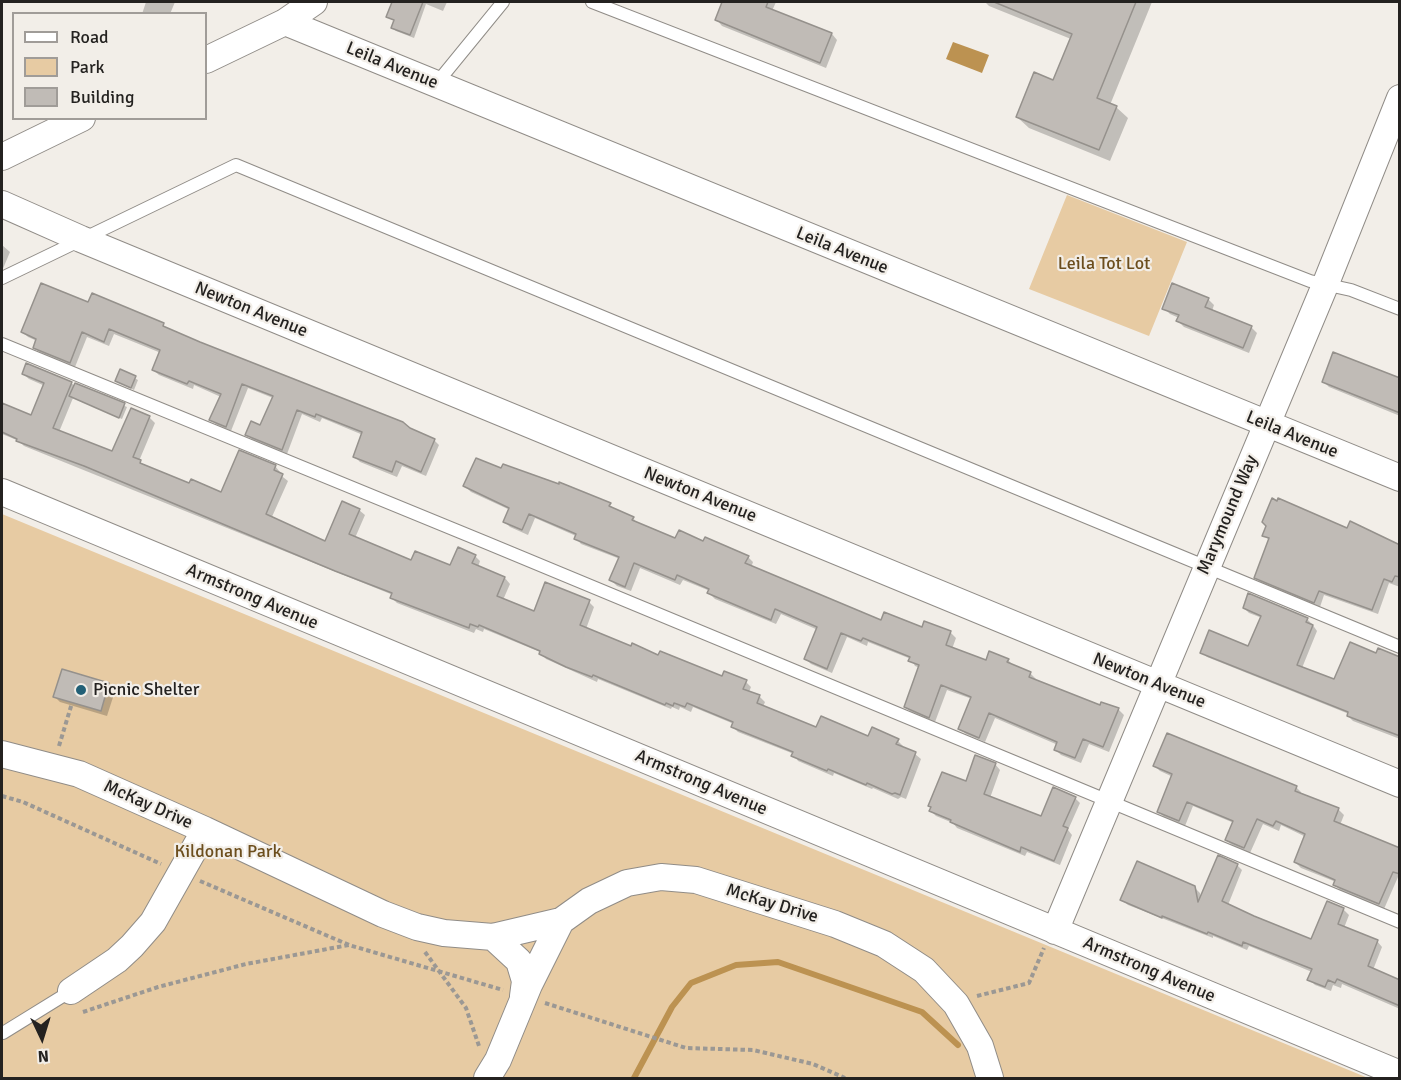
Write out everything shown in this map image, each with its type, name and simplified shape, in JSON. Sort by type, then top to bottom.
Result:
[{"type":"street","points":[[207,60],[285,22],[314,2]]},
{"type":"street","name":"Leila Avenue","points":[[285,22],[1400,478]]},
{"type":"street","name":"Marymound Way","points":[[1055,931],[1326,283],[1400,98]]},
{"type":"street","points":[[2,157],[78,120]]},
{"type":"street","name":"Newton Avenue","points":[[2,204],[81,239],[1400,784]]},
{"type":"street","name":"Armstrong Avenue","points":[[2,492],[1400,1074]]},
{"type":"street","name":"McKay Drive","points":[[2,754],[79,774],[205,830],[383,914],[444,933],[493,937],[561,921],[589,901],[627,883],[661,877],[696,880],[835,924],[884,944],[924,970],[956,1004],[980,1046],[990,1078]]},
{"type":"street","points":[[72,1003],[132,946],[153,922],[205,830]]},
{"type":"street","points":[[488,1077],[498,1060],[524,996],[561,921]]},
{"type":"street","points":[[493,937],[519,962],[525,981],[524,996]]},
{"type":"lane","points":[[436,84],[503,2]]},
{"type":"lane","points":[[592,2],[1310,281],[1351,290],[1400,309]]},
{"type":"lane","points":[[2,278],[236,165],[1400,647]]},
{"type":"lane","points":[[2,344],[1400,922]]},
{"type":"lane","points":[[3,1033],[72,1003]]},
{"type":"path","points":[[53,767],[72,703]]},
{"type":"path","points":[[2,796],[23,802],[180,873],[349,945],[524,996],[686,1048],[753,1050],[813,1064],[844,1078]]},
{"type":"path","points":[[401,921],[466,1008],[488,1077]]},
{"type":"path","points":[[956,1004],[965,999],[1029,983],[1049,935],[1055,931]]},
{"type":"path","points":[[72,1003],[158,987],[246,964],[349,945]]},
{"type":"green space","name":"Leila Tot Lot","points":[[1067,195],[1187,242],[1149,336],[1029,289]]},
{"type":"green space","name":"Kildonan Park","points":[[2,514],[1368,1078],[2,1078]]},
{"type":"shaded area","points":[[953,42],[989,55],[982,73],[946,59]]},
{"type":"building","points":[[392,2],[423,2],[410,35],[391,28],[394,20],[386,17]]},
{"type":"building","points":[[722,2],[768,2],[766,7],[832,33],[820,63],[715,20]]},
{"type":"building","points":[[994,2],[1136,2],[1097,98],[1117,106],[1099,150],[1016,117],[1034,72],[1053,80],[1072,34]]},
{"type":"building","points":[[41,283],[88,302],[92,293],[164,323],[163,326],[200,342],[403,422],[410,428],[435,439],[421,472],[396,461],[392,472],[353,457],[362,432],[316,414],[315,417],[297,410],[282,450],[245,435],[251,421],[260,425],[273,396],[242,384],[226,427],[209,420],[221,394],[152,370],[160,350],[109,329],[104,342],[82,332],[70,363],[33,348],[36,339],[21,332]]},
{"type":"building","points":[[1172,283],[1209,298],[1205,307],[1252,326],[1243,348],[1176,321],[1179,315],[1162,309]]},
{"type":"building","points":[[1333,352],[1400,378],[1400,413],[1322,382]]},
{"type":"building","points":[[26,363],[72,382],[53,428],[112,451],[131,408],[150,416],[133,457],[141,460],[140,463],[189,483],[191,479],[221,492],[239,450],[276,465],[274,470],[283,474],[266,514],[325,541],[342,501],[360,509],[349,534],[411,560],[415,551],[450,565],[458,547],[476,555],[472,563],[505,577],[497,596],[534,611],[545,582],[590,600],[580,625],[631,646],[632,643],[658,655],[660,651],[722,676],[724,671],[747,680],[743,689],[760,695],[757,703],[816,727],[821,716],[868,736],[872,727],[899,739],[896,744],[916,752],[900,795],[867,783],[866,785],[791,756],[793,752],[731,727],[733,722],[687,703],[685,707],[674,703],[673,706],[666,703],[665,705],[593,675],[592,677],[566,667],[539,654],[540,651],[479,625],[478,627],[470,624],[469,628],[390,598],[392,593],[84,466],[16,441],[17,439],[2,432],[2,403],[31,415],[44,383],[22,374]]},
{"type":"building","points":[[120,369],[136,376],[131,388],[115,381]]},
{"type":"building","points":[[75,383],[125,403],[119,418],[69,396]]},
{"type":"building","points":[[476,458],[501,468],[503,464],[559,484],[559,482],[611,503],[609,506],[634,517],[632,520],[675,538],[679,530],[703,541],[705,537],[749,556],[745,563],[881,620],[884,612],[922,627],[924,621],[951,631],[946,645],[986,660],[989,651],[1031,672],[1029,677],[1100,705],[1101,702],[1119,708],[1103,747],[1083,739],[1075,758],[1054,750],[1057,742],[989,713],[979,738],[958,729],[971,697],[941,685],[929,718],[904,707],[919,665],[908,661],[910,657],[863,638],[861,641],[841,633],[827,669],[804,659],[817,627],[775,609],[771,620],[707,593],[709,589],[677,575],[675,580],[634,563],[625,587],[609,580],[619,557],[574,539],[576,534],[529,514],[522,530],[503,522],[509,508],[463,486]]},
{"type":"building","points":[[1272,498],[1277,501],[1278,498],[1347,528],[1350,521],[1400,545],[1400,577],[1395,576],[1392,582],[1384,579],[1372,610],[1319,591],[1314,603],[1254,578],[1269,538],[1262,536],[1266,526],[1262,522]]},
{"type":"building","points":[[1248,593],[1308,618],[1306,622],[1313,625],[1297,665],[1334,679],[1350,642],[1376,653],[1378,648],[1400,657],[1400,736],[1347,716],[1348,712],[1200,653],[1209,630],[1248,646],[1261,616],[1243,608]]},
{"type":"building","name":"Picnic Shelter","points":[[62,669],[109,683],[101,711],[53,697]]},
{"type":"building","points":[[1167,733],[1297,786],[1295,791],[1339,808],[1334,821],[1400,848],[1400,874],[1393,872],[1379,904],[1333,885],[1335,880],[1294,862],[1305,834],[1276,821],[1273,826],[1257,819],[1244,848],[1225,840],[1233,821],[1187,802],[1179,821],[1157,812],[1172,774],[1153,766]]},
{"type":"building","points":[[975,755],[996,763],[984,794],[1041,816],[1053,787],[1076,797],[1063,826],[1068,828],[1054,861],[1021,847],[1020,852],[929,811],[931,807],[928,806],[942,772],[966,781]]},
{"type":"building","points":[[1218,855],[1238,864],[1222,901],[1254,916],[1311,939],[1327,901],[1344,908],[1338,924],[1378,940],[1368,966],[1400,980],[1400,1006],[1337,979],[1335,983],[1328,980],[1325,987],[1307,980],[1312,969],[1243,942],[1242,946],[1162,916],[1162,918],[1120,900],[1137,861],[1195,886],[1198,902]]},
{"type":"waterway","points":[[634,1078],[672,1007],[691,983],[736,965],[778,962],[922,1012],[958,1045]]},
{"type":"place","name":"Picnic Shelter","points":[[81,690]]}]
